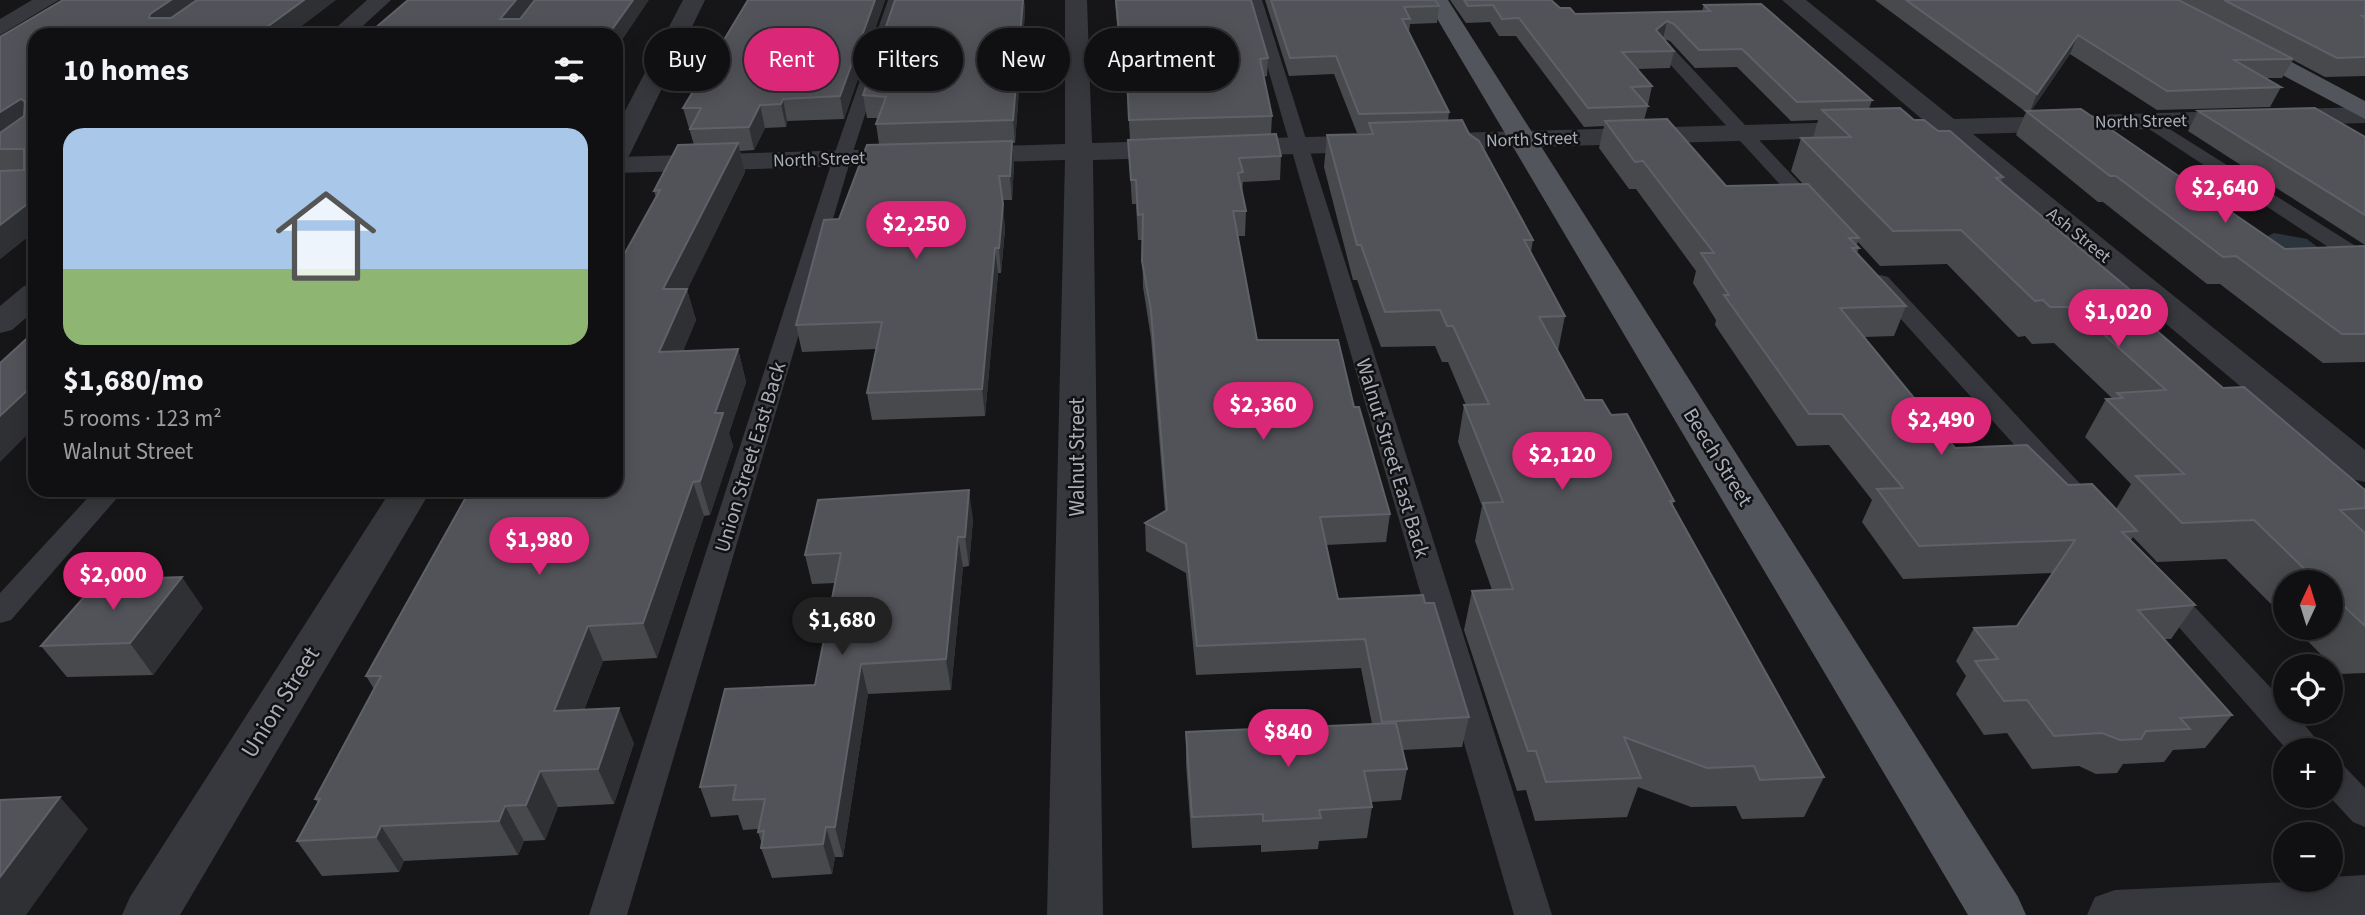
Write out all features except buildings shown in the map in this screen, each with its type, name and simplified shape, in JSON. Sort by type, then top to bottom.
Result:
[{"type":"main road","name":"Beech Street","points":[[1437,0],[1998,915]]},
{"type":"main road","points":[[2159,0],[2365,113]]},
{"type":"street","points":[[0,28],[48,0]]},
{"type":"street","points":[[347,28],[380,0]]},
{"type":"street","points":[[623,140],[694,0]]},
{"type":"street","name":"Walnut Street","points":[[1075,915],[1079,151],[1076,0]]},
{"type":"street","name":"Ash Street","points":[[1793,0],[2365,470]]},
{"type":"street","name":"North Street","points":[[623,165],[2365,113]]},
{"type":"street","points":[[0,323],[28,299]]},
{"type":"street","name":"Union Street","points":[[150,915],[407,497]]},
{"type":"street","points":[[2115,915],[2365,900]]},
{"type":"lane","name":"Union Street East Back","points":[[608,915],[842,158],[895,0]]},
{"type":"lane","name":"Walnut Street East Back","points":[[1255,0],[1533,915]]},
{"type":"lane","points":[[1662,46],[1831,228]]},
{"type":"lane","points":[[2150,121],[2365,261]]},
{"type":"lane","points":[[1860,259],[2094,515]]},
{"type":"lane","points":[[0,612],[104,497]]},
{"type":"lane","points":[[2150,577],[2297,738]]},
{"type":"lane","points":[[2343,788],[2365,812]]},
{"type":"shaded area","points":[[2274,233],[2307,239],[2321,250],[2294,254],[2266,237]]}]
